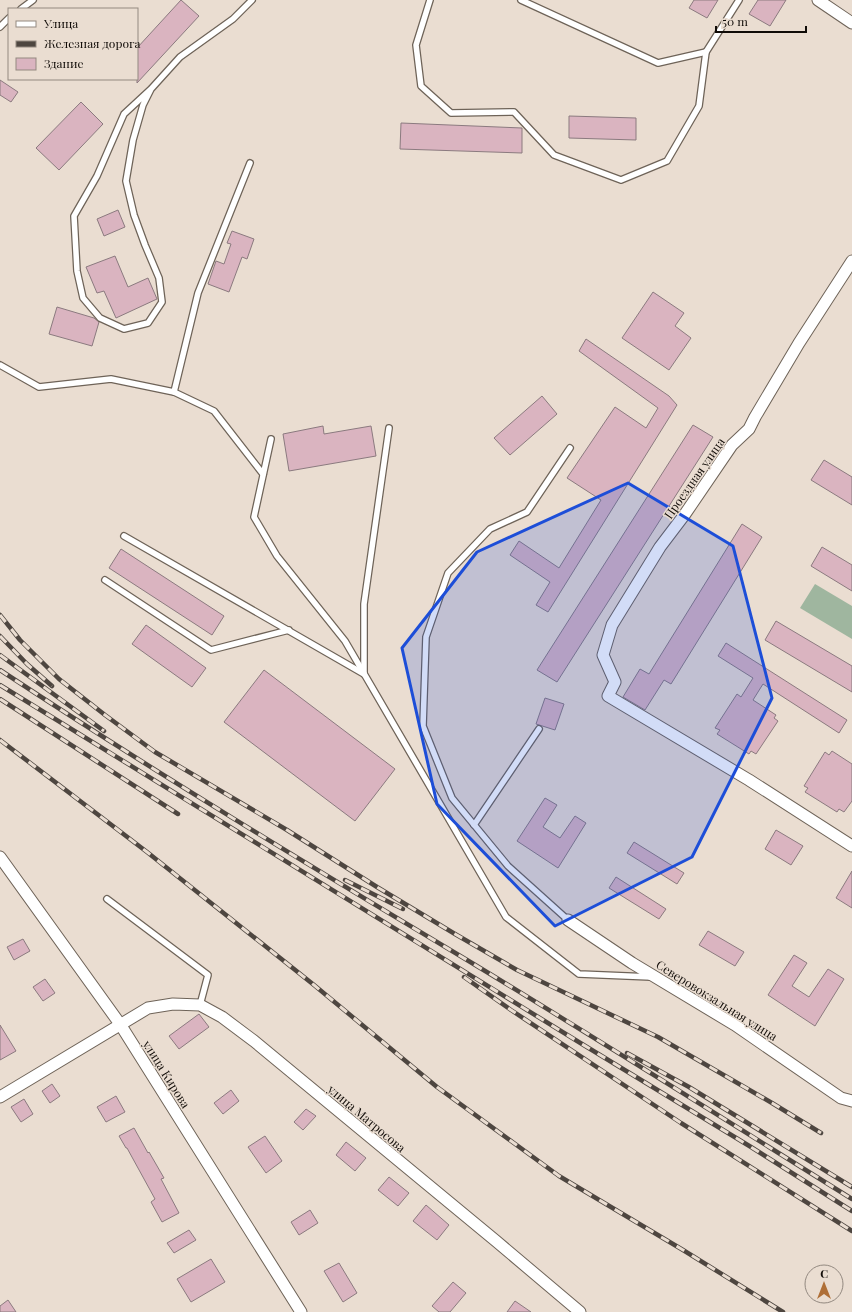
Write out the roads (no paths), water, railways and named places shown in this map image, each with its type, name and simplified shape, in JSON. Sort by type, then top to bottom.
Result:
[{"type":"street","points":[[818,0],[852,23]]},
{"type":"street","name":"Проездная улица","points":[[852,261],[791,356],[754,417],[749,429],[732,445],[685,514],[660,547],[612,625],[603,655],[615,682],[608,696],[749,780],[852,846]]},
{"type":"street","name":"улица Кирова","points":[[0,857],[120,1024],[301,1312]]},
{"type":"street","name":"Северовокзальная улица","points":[[568,920],[655,977],[735,1025],[841,1098],[852,1101]]},
{"type":"street","name":"улица Матросова","points":[[0,1097],[148,1008],[173,1004],[200,1005],[222,1017],[254,1041],[580,1312]]},
{"type":"lane","points":[[22,8],[33,0]]},
{"type":"lane","points":[[151,88],[143,105],[133,140],[126,181],[134,215],[159,278],[162,302],[148,323],[124,329],[100,318],[83,298],[77,271],[74,216],[97,176],[124,114],[180,57],[233,19],[252,0]]},
{"type":"lane","points":[[430,0],[416,45],[421,86],[451,113],[514,112],[554,155],[621,180],[667,162],[699,106],[706,52],[739,0]]},
{"type":"lane","points":[[521,0],[658,63],[706,52]]},
{"type":"lane","points":[[0,27],[8,19]]},
{"type":"lane","points":[[174,392],[198,293],[250,163]]},
{"type":"lane","points":[[0,365],[39,386],[111,379],[174,392],[214,410],[263,474]]},
{"type":"lane","points":[[364,674],[364,604],[389,428]]},
{"type":"lane","points":[[272,439],[254,517],[277,556],[345,641],[506,917],[579,974],[655,977]]},
{"type":"lane","points":[[568,920],[508,866],[452,798],[424,726],[426,637],[448,573],[490,529],[527,512],[570,448]]},
{"type":"lane","points":[[124,536],[364,674]]},
{"type":"lane","points":[[105,580],[211,650],[289,630]]},
{"type":"lane","points":[[474,825],[539,729]]},
{"type":"lane","points":[[107,899],[208,975],[200,1005]]},
{"type":"railway","points":[[0,615],[20,640],[59,679],[155,752],[287,830],[377,887],[517,970],[658,1037],[821,1133]]},
{"type":"railway","points":[[0,636],[27,664],[52,686]]},
{"type":"railway","points":[[0,655],[104,731]]},
{"type":"railway","points":[[0,670],[115,745],[232,818],[564,1019],[852,1199]]},
{"type":"railway","points":[[0,685],[751,1147],[852,1211]]},
{"type":"railway","points":[[0,699],[178,814]]},
{"type":"railway","points":[[0,740],[147,852],[314,985],[437,1087],[559,1176],[783,1312]]},
{"type":"railway","points":[[345,880],[403,909]]},
{"type":"railway","points":[[464,977],[681,1123],[852,1231]]},
{"type":"railway","points":[[627,1053],[689,1087],[852,1187]]}]
